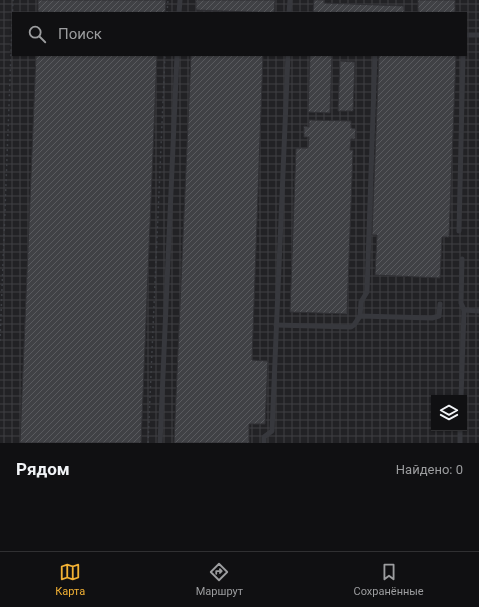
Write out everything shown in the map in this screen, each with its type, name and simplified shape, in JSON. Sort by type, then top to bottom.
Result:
[{"type":"lane","points":[[179,12],[180,0]]},
{"type":"lane","points":[[289,12],[290,0]]},
{"type":"lane","points":[[467,35],[479,35]]},
{"type":"lane","points":[[160,443],[177,56]]},
{"type":"lane","points":[[264,443],[264,436],[272,431],[288,56]]},
{"type":"lane","points":[[276,325],[351,327],[360,316],[361,302],[367,292],[375,56]]},
{"type":"lane","points":[[459,231],[463,56]]},
{"type":"lane","points":[[461,395],[464,310],[461,303],[462,259]]},
{"type":"lane","points":[[360,316],[432,318],[439,316],[440,304]]},
{"type":"lane","points":[[464,310],[479,310]]},
{"type":"lane","points":[[460,431],[460,443]]},
{"type":"path","points":[[13,0],[13,12]]},
{"type":"path","points":[[167,12],[168,0]]},
{"type":"path","points":[[0,341],[12,26]]},
{"type":"path","points":[[148,443],[165,56]]},
{"type":"shaded area","points":[[0,0],[479,0],[479,443],[0,443]]},
{"type":"building","points":[[38,0],[166,0],[165,12],[38,12]]},
{"type":"building","points":[[196,0],[275,0],[274,12],[196,10]]},
{"type":"building","points":[[314,0],[324,0],[324,3],[404,6],[404,12],[313,12]]},
{"type":"building","points":[[418,0],[455,0],[455,12],[418,12]]},
{"type":"building","points":[[36,56],[157,56],[141,443],[20,443]]},
{"type":"building","points":[[191,56],[263,56],[252,360],[268,361],[265,424],[249,424],[249,443],[174,443]]},
{"type":"building","points":[[310,56],[332,56],[330,113],[308,112]]},
{"type":"building","points":[[379,56],[456,56],[449,237],[442,237],[440,278],[375,275],[377,235],[372,235]]},
{"type":"building","points":[[340,61],[355,62],[353,111],[338,111]]},
{"type":"building","points":[[309,120],[351,121],[351,128],[356,129],[355,139],[351,139],[350,150],[353,150],[347,314],[290,312],[296,148],[308,148],[309,137],[304,137],[304,126],[309,127]]}]
